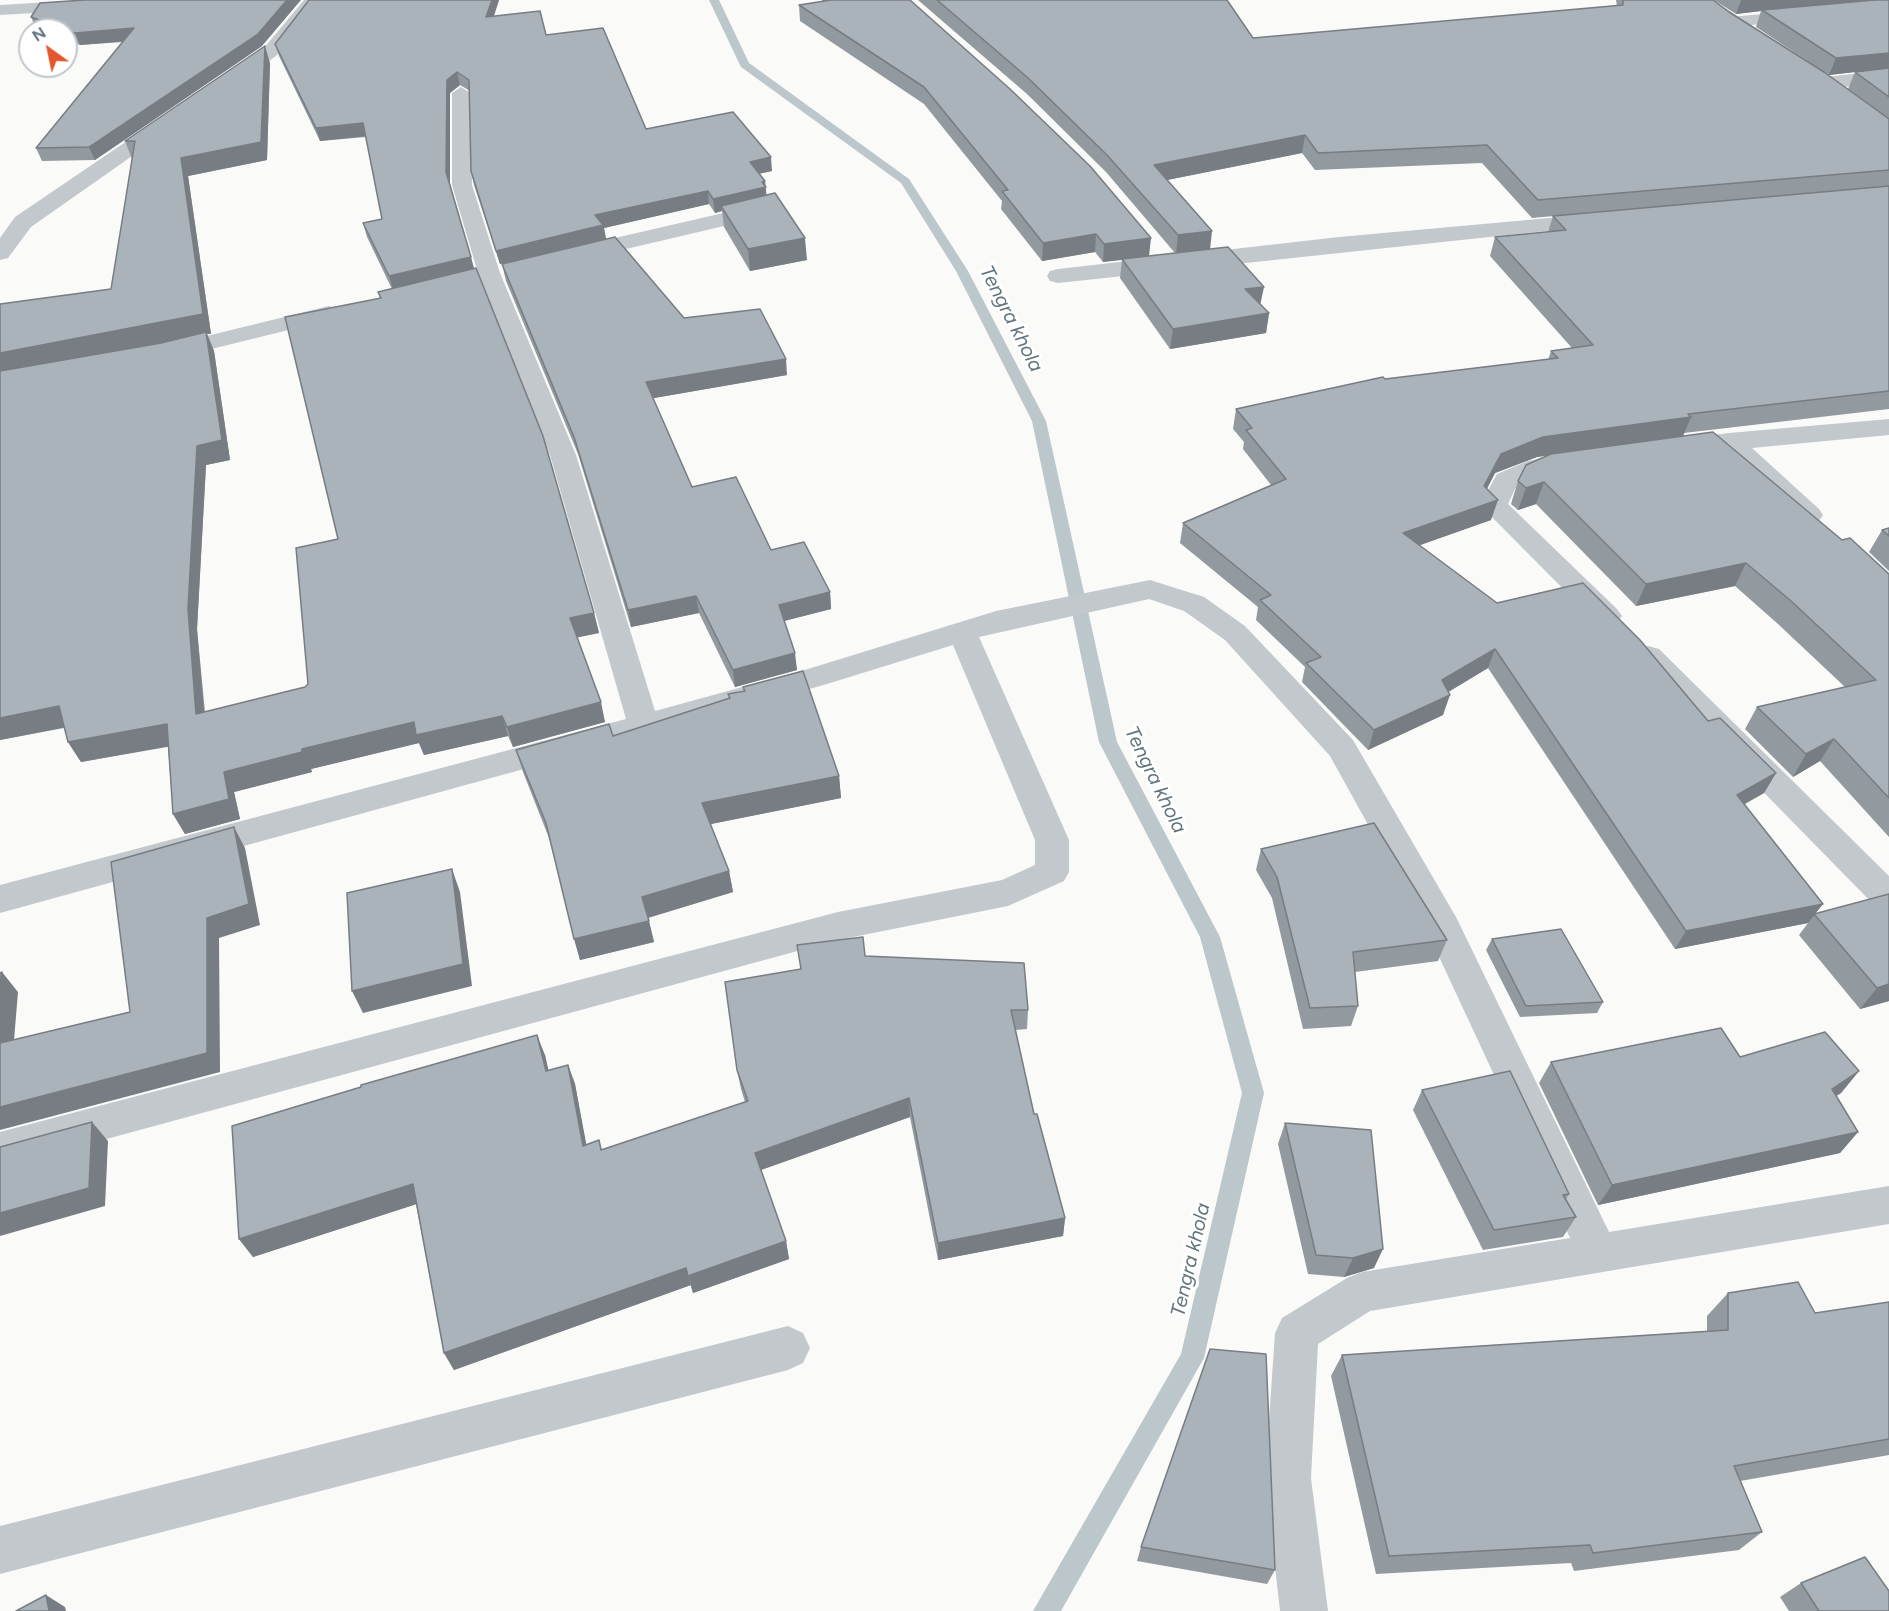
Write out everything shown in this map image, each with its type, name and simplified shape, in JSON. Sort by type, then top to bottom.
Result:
[{"type":"street","points":[[0,10],[173,0]]},
{"type":"street","points":[[211,93],[270,52],[313,0]]},
{"type":"street","points":[[1730,22],[1889,7]]},
{"type":"street","points":[[1714,11],[1759,40]]},
{"type":"street","points":[[1806,71],[1843,97]]},
{"type":"street","points":[[1825,83],[1889,76]]},
{"type":"street","points":[[461,93],[462,185],[489,274],[562,455],[644,724]]},
{"type":"street","points":[[0,253],[23,222],[181,113]]},
{"type":"street","points":[[557,258],[770,208]]},
{"type":"street","points":[[1058,276],[1339,244],[1615,219]]},
{"type":"street","points":[[1155,246],[1170,264]]},
{"type":"street","points":[[146,357],[352,308]]},
{"type":"street","points":[[1659,449],[1889,427]]},
{"type":"street","points":[[1729,441],[1830,535]]},
{"type":"street","points":[[1591,458],[1537,467],[1506,480],[1494,505],[1765,771],[1889,898]]},
{"type":"street","points":[[0,899],[644,724],[979,627],[1150,589],[1194,604],[1235,633],[1342,748],[1443,927],[1597,1251]]},
{"type":"street","points":[[0,1150],[838,926],[1008,892],[1052,872],[1052,840],[979,627]]},
{"type":"street","points":[[1304,1611],[1288,1478],[1297,1333],[1362,1292],[1597,1251],[1889,1205]]},
{"type":"street","points":[[0,1550],[788,1348]]},
{"type":"building","points":[[84,0],[287,0],[258,34],[89,147],[36,148],[134,28],[78,33],[78,18],[31,17],[40,3]]},
{"type":"building","points":[[309,0],[492,0],[486,17],[540,11],[546,35],[603,28],[646,129],[733,112],[771,157],[750,162],[765,181],[762,182],[766,187],[713,199],[708,191],[595,215],[603,225],[496,251],[471,171],[469,80],[457,72],[447,80],[446,172],[471,257],[389,276],[363,223],[382,219],[363,123],[316,128],[275,44]]},
{"type":"building","points":[[831,0],[910,0],[1010,89],[1090,166],[1151,238],[1104,244],[1096,234],[1043,243],[1002,191],[1008,190],[924,87],[799,5]]},
{"type":"building","points":[[937,0],[1227,0],[1253,38],[1623,5],[1623,0],[1713,0],[1824,72],[1889,119],[1889,170],[1538,200],[1487,145],[1318,153],[1305,135],[1154,165],[1212,231],[1178,235],[1107,155],[1027,77]]},
{"type":"building","points":[[1889,0],[1889,53],[1836,58],[1762,10]]},
{"type":"building","points":[[265,46],[261,142],[181,158],[203,314],[0,353],[0,304],[111,289],[135,141],[125,141]]},
{"type":"building","points":[[1889,68],[1889,97],[1855,72]]},
{"type":"building","points":[[1889,186],[1889,391],[1688,414],[1691,417],[1543,437],[1501,454],[1484,486],[1498,500],[1403,533],[1497,603],[1583,583],[1640,640],[1708,721],[1720,718],[1776,773],[1737,795],[1823,904],[1686,931],[1495,649],[1442,680],[1450,695],[1374,730],[1306,663],[1321,657],[1260,600],[1271,595],[1183,523],[1286,479],[1246,430],[1252,428],[1236,409],[1383,377],[1385,379],[1558,358],[1551,351],[1593,345],[1495,237],[1566,230],[1553,216]]},
{"type":"building","points":[[775,193],[805,238],[748,249],[721,206]]},
{"type":"building","points":[[615,237],[684,318],[760,309],[786,359],[646,382],[692,487],[736,477],[771,550],[804,542],[830,592],[779,605],[795,653],[733,670],[696,596],[628,610],[574,437],[502,264]]},
{"type":"building","points":[[1228,247],[1264,287],[1245,289],[1269,313],[1173,329],[1122,259]]},
{"type":"building","points":[[476,268],[543,436],[594,613],[570,618],[601,702],[507,727],[502,716],[416,735],[414,722],[302,749],[302,752],[224,772],[229,799],[173,814],[167,724],[68,742],[59,706],[0,718],[0,371],[161,343],[206,332],[222,440],[197,446],[188,609],[196,714],[305,687],[308,684],[296,548],[338,539],[285,317],[381,298],[378,292]]},
{"type":"building","points":[[1713,432],[1842,540],[1850,538],[1889,574],[1889,798],[1834,739],[1806,754],[1757,707],[1876,680],[1791,601],[1746,563],[1646,584],[1544,482],[1526,488],[1518,481],[1526,465],[1551,454]]},
{"type":"building","points":[[1889,528],[1889,536],[1882,530]]},
{"type":"building","points":[[803,671],[839,776],[702,803],[729,871],[642,897],[649,921],[574,939],[546,823],[516,750],[609,724],[613,736],[730,698],[728,694],[745,691],[743,687]]},
{"type":"building","points":[[1374,823],[1447,940],[1353,952],[1358,1006],[1310,1008],[1277,877],[1261,849]]},
{"type":"building","points":[[234,827],[249,904],[207,918],[207,1053],[0,1107],[0,1043],[130,1012],[111,862]]},
{"type":"building","points":[[452,869],[463,964],[352,991],[347,893]]},
{"type":"building","points":[[1889,894],[1889,984],[1877,988],[1814,914]]},
{"type":"building","points":[[1561,929],[1603,1002],[1526,1006],[1492,939]]},
{"type":"building","points":[[863,937],[865,956],[1024,963],[1028,1010],[1011,1010],[1034,1114],[1037,1114],[1065,1218],[938,1243],[909,1098],[755,1153],[786,1241],[688,1276],[686,1268],[444,1353],[413,1184],[239,1239],[232,1126],[361,1087],[361,1085],[537,1035],[546,1071],[568,1065],[583,1146],[599,1140],[601,1150],[748,1101],[737,1070],[725,982],[801,969],[797,945]]},
{"type":"building","points":[[1721,1028],[1740,1057],[1825,1032],[1859,1071],[1832,1089],[1858,1132],[1612,1185],[1551,1062]]},
{"type":"building","points":[[1510,1071],[1569,1194],[1563,1195],[1576,1217],[1494,1230],[1422,1090]]},
{"type":"building","points":[[92,1122],[89,1188],[0,1213],[0,1147]]},
{"type":"building","points":[[1285,1123],[1371,1130],[1383,1249],[1353,1258],[1316,1255]]},
{"type":"building","points":[[1798,1282],[1815,1313],[1889,1302],[1889,1439],[1734,1466],[1762,1532],[1593,1553],[1590,1545],[1389,1556],[1342,1355],[1728,1330],[1728,1293]]},
{"type":"building","points":[[1210,1349],[1266,1354],[1275,1570],[1141,1547]]},
{"type":"building","points":[[1865,1557],[1889,1591],[1889,1611],[1819,1611],[1801,1583]]},
{"type":"building","points":[[46,1595],[49,1611],[16,1611]]},
{"type":"waterway","name":"Tengra khola","points":[[714,0],[745,65],[905,181],[962,271],[1039,421],[1108,742],[1210,937],[1253,1093],[1192,1358],[1046,1611]]}]
